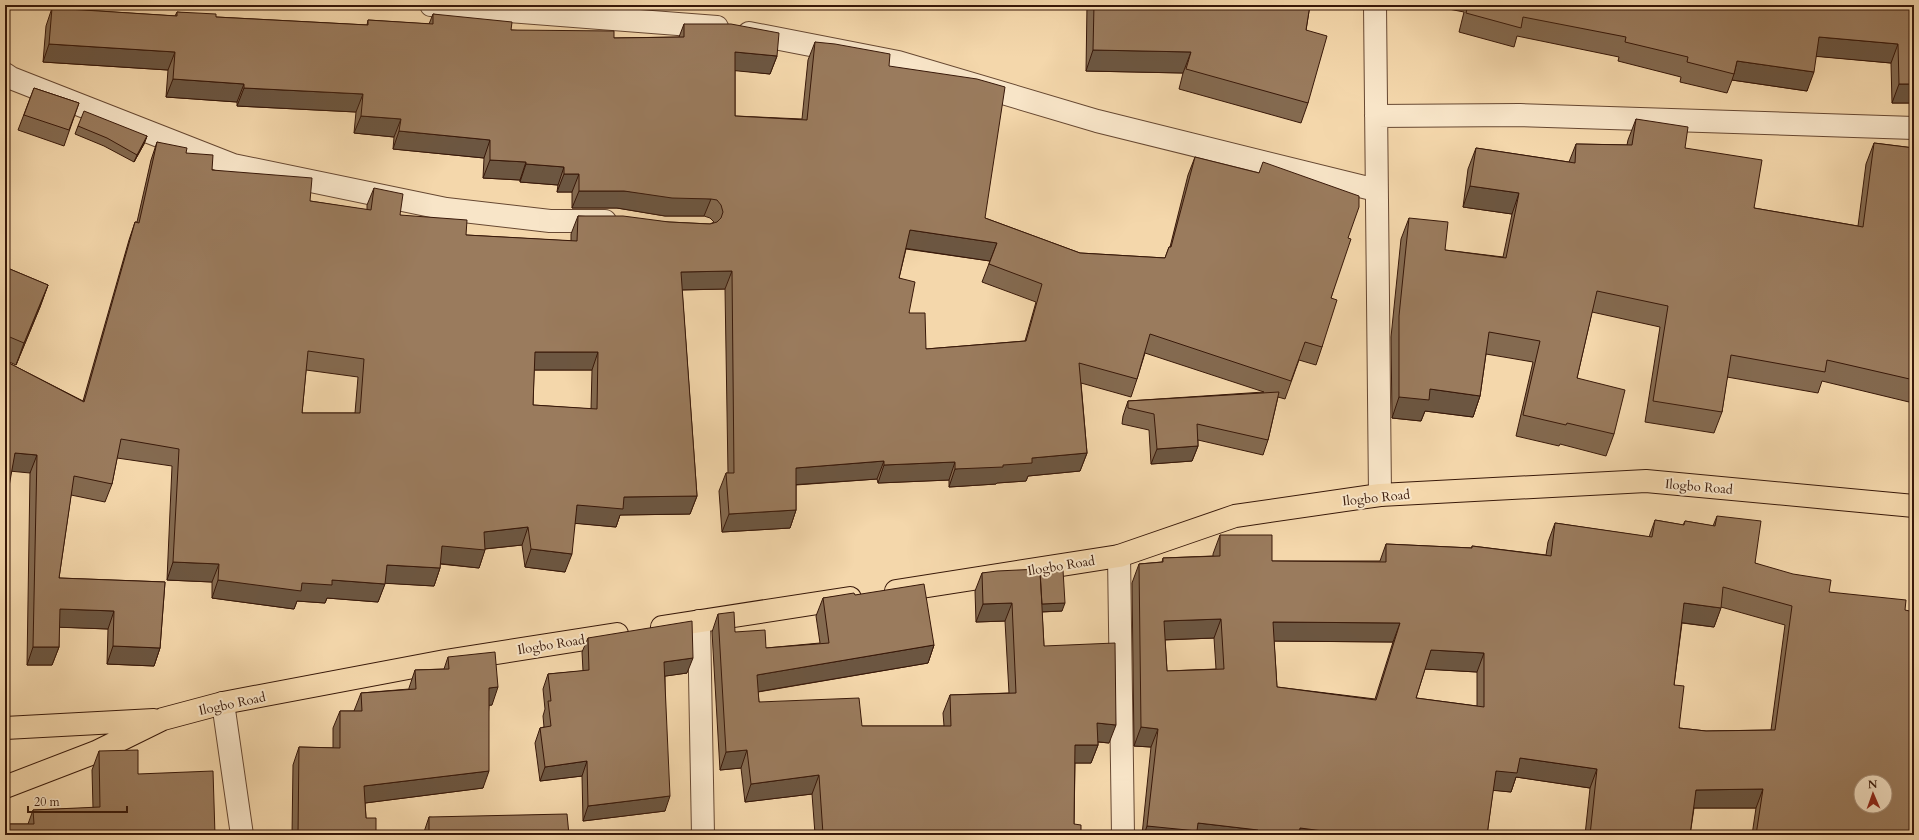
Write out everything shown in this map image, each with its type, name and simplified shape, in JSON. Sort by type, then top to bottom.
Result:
[{"type":"main road","name":"Ilogbo Road","points":[[163,720],[222,703],[444,661],[1119,556],[1235,516],[1380,495],[1646,482],[1914,506]]},
{"type":"main road","points":[[5,728],[163,720]]},
{"type":"main road","points":[[5,787],[96,752],[163,720]]},
{"type":"street","points":[[431,5],[708,26],[891,60],[1097,121],[1376,190]]},
{"type":"street","points":[[1375,5],[1380,495]]},
{"type":"street","points":[[5,74],[11,78],[233,164],[446,209],[550,221],[625,222]]},
{"type":"street","points":[[1376,116],[1520,115],[1914,128]]},
{"type":"street","points":[[1119,556],[1123,835]]},
{"type":"street","points":[[699,621],[703,835]]},
{"type":"street","points":[[222,703],[242,835]]},
{"type":"building","points":[[1094,5],[1310,5],[1306,30],[1327,36],[1308,103],[1186,69],[1191,52],[1093,50]]},
{"type":"building","points":[[1468,5],[1914,5],[1914,84],[1899,84],[1898,44],[1819,37],[1814,72],[1737,61],[1734,74],[1687,62],[1688,57],[1625,42],[1626,37],[1523,17],[1521,28],[1466,13]]},
{"type":"building","points":[[52,8],[177,16],[177,12],[216,14],[216,17],[368,25],[368,20],[433,24],[433,14],[512,22],[511,30],[614,31],[614,38],[684,37],[684,24],[731,24],[779,33],[777,56],[735,52],[735,116],[807,120],[815,42],[890,54],[889,66],[977,79],[1005,87],[985,218],[1080,253],[1165,258],[1169,247],[1171,247],[1195,157],[1259,173],[1263,162],[1359,196],[1359,207],[1348,238],[1351,239],[1331,298],[1337,300],[1322,347],[1305,342],[1291,381],[1150,334],[1137,379],[1079,363],[1087,453],[1032,458],[1032,463],[1003,465],[1003,467],[955,469],[955,462],[884,465],[884,461],[796,468],[796,510],[729,514],[726,473],[734,473],[732,271],[681,272],[697,496],[624,497],[623,509],[577,505],[572,554],[531,549],[528,527],[484,532],[485,550],[442,546],[440,568],[387,565],[385,584],[332,580],[332,585],[302,583],[301,591],[218,580],[219,564],[173,562],[179,449],[121,439],[112,484],[74,476],[59,578],[165,582],[160,648],[113,646],[114,611],[60,609],[59,647],[33,647],[37,455],[15,453],[5,509],[5,361],[84,402],[135,222],[139,223],[157,142],[187,148],[186,153],[213,155],[212,170],[312,178],[310,201],[371,210],[374,188],[403,194],[400,215],[467,220],[466,235],[577,241],[578,216],[623,216],[669,222],[710,224],[717,222],[721,218],[723,212],[721,205],[717,200],[711,199],[672,198],[624,191],[579,191],[579,174],[564,174],[564,167],[526,164],[526,162],[490,160],[490,140],[399,131],[401,119],[361,116],[363,94],[244,88],[244,84],[173,79],[175,52],[49,44]],"holes":[[[910,230],[997,243],[989,264],[1042,284],[1026,341],[926,349],[925,313],[909,313],[915,282],[899,278]],[[308,351],[364,359],[360,413],[302,413]],[[535,352],[598,352],[597,409],[533,405]]]},
{"type":"building","points":[[34,88],[79,103],[69,130],[24,115]]},
{"type":"building","points":[[84,111],[147,136],[137,155],[107,138],[78,126]]},
{"type":"building","points":[[1636,119],[1688,127],[1685,148],[1762,160],[1754,208],[1863,227],[1874,143],[1914,148],[1914,380],[1827,360],[1825,372],[1731,355],[1722,412],[1653,401],[1668,306],[1597,291],[1577,378],[1625,390],[1614,434],[1523,415],[1540,341],[1489,332],[1480,396],[1430,389],[1429,400],[1399,397],[1399,316],[1409,218],[1448,222],[1445,250],[1506,258],[1519,193],[1470,186],[1476,148],[1575,163],[1576,144],[1632,145]]},
{"type":"building","points":[[5,267],[48,285],[24,343],[5,335]]},
{"type":"building","points":[[1279,392],[1268,440],[1197,424],[1198,446],[1157,449],[1154,414],[1128,408],[1128,401]]},
{"type":"building","points":[[1717,516],[1761,521],[1755,563],[1793,574],[1831,580],[1829,592],[1906,600],[1905,610],[1914,612],[1914,835],[1756,835],[1763,789],[1696,790],[1690,835],[1590,835],[1597,769],[1520,758],[1517,773],[1496,771],[1487,835],[1354,835],[1300,828],[1299,835],[1258,835],[1258,830],[1198,823],[1197,831],[1147,826],[1158,729],[1141,727],[1139,564],[1163,562],[1163,558],[1220,556],[1220,535],[1272,535],[1272,561],[1386,562],[1386,544],[1472,548],[1472,546],[1551,556],[1555,523],[1652,537],[1655,520],[1684,525],[1685,521],[1715,526]],"holes":[[[1723,587],[1792,606],[1775,730],[1706,731],[1679,728],[1684,686],[1674,685],[1684,603],[1721,608]],[[1221,619],[1224,669],[1167,671],[1164,621]],[[1273,622],[1400,623],[1376,700],[1277,687]],[[1431,650],[1484,653],[1484,707],[1416,698]]]},
{"type":"building","points":[[1040,569],[1044,646],[1115,643],[1116,725],[1097,723],[1098,745],[1075,745],[1074,824],[1081,825],[1081,835],[734,835],[823,834],[819,775],[751,784],[747,750],[726,752],[718,614],[734,612],[735,632],[765,630],[766,648],[829,643],[823,598],[854,593],[855,595],[924,584],[934,645],[757,675],[759,702],[859,698],[862,726],[951,726],[950,695],[1016,693],[1012,603],[983,604],[982,573]]},
{"type":"building","points":[[1063,570],[1065,603],[1042,604],[1040,573]]},
{"type":"building","points":[[692,621],[693,658],[664,662],[670,796],[588,806],[587,761],[545,767],[540,728],[551,726],[548,701],[551,701],[548,674],[589,670],[588,638]]},
{"type":"building","points":[[495,652],[498,687],[489,688],[489,771],[364,786],[366,818],[376,818],[376,835],[298,835],[299,747],[340,748],[340,711],[362,711],[361,693],[416,689],[415,670],[449,669],[448,657]]},
{"type":"building","points":[[138,750],[138,774],[213,771],[215,835],[8,835],[8,824],[34,824],[33,810],[100,807],[99,751]]},
{"type":"building","points":[[567,814],[569,835],[429,835],[429,817]]}]
